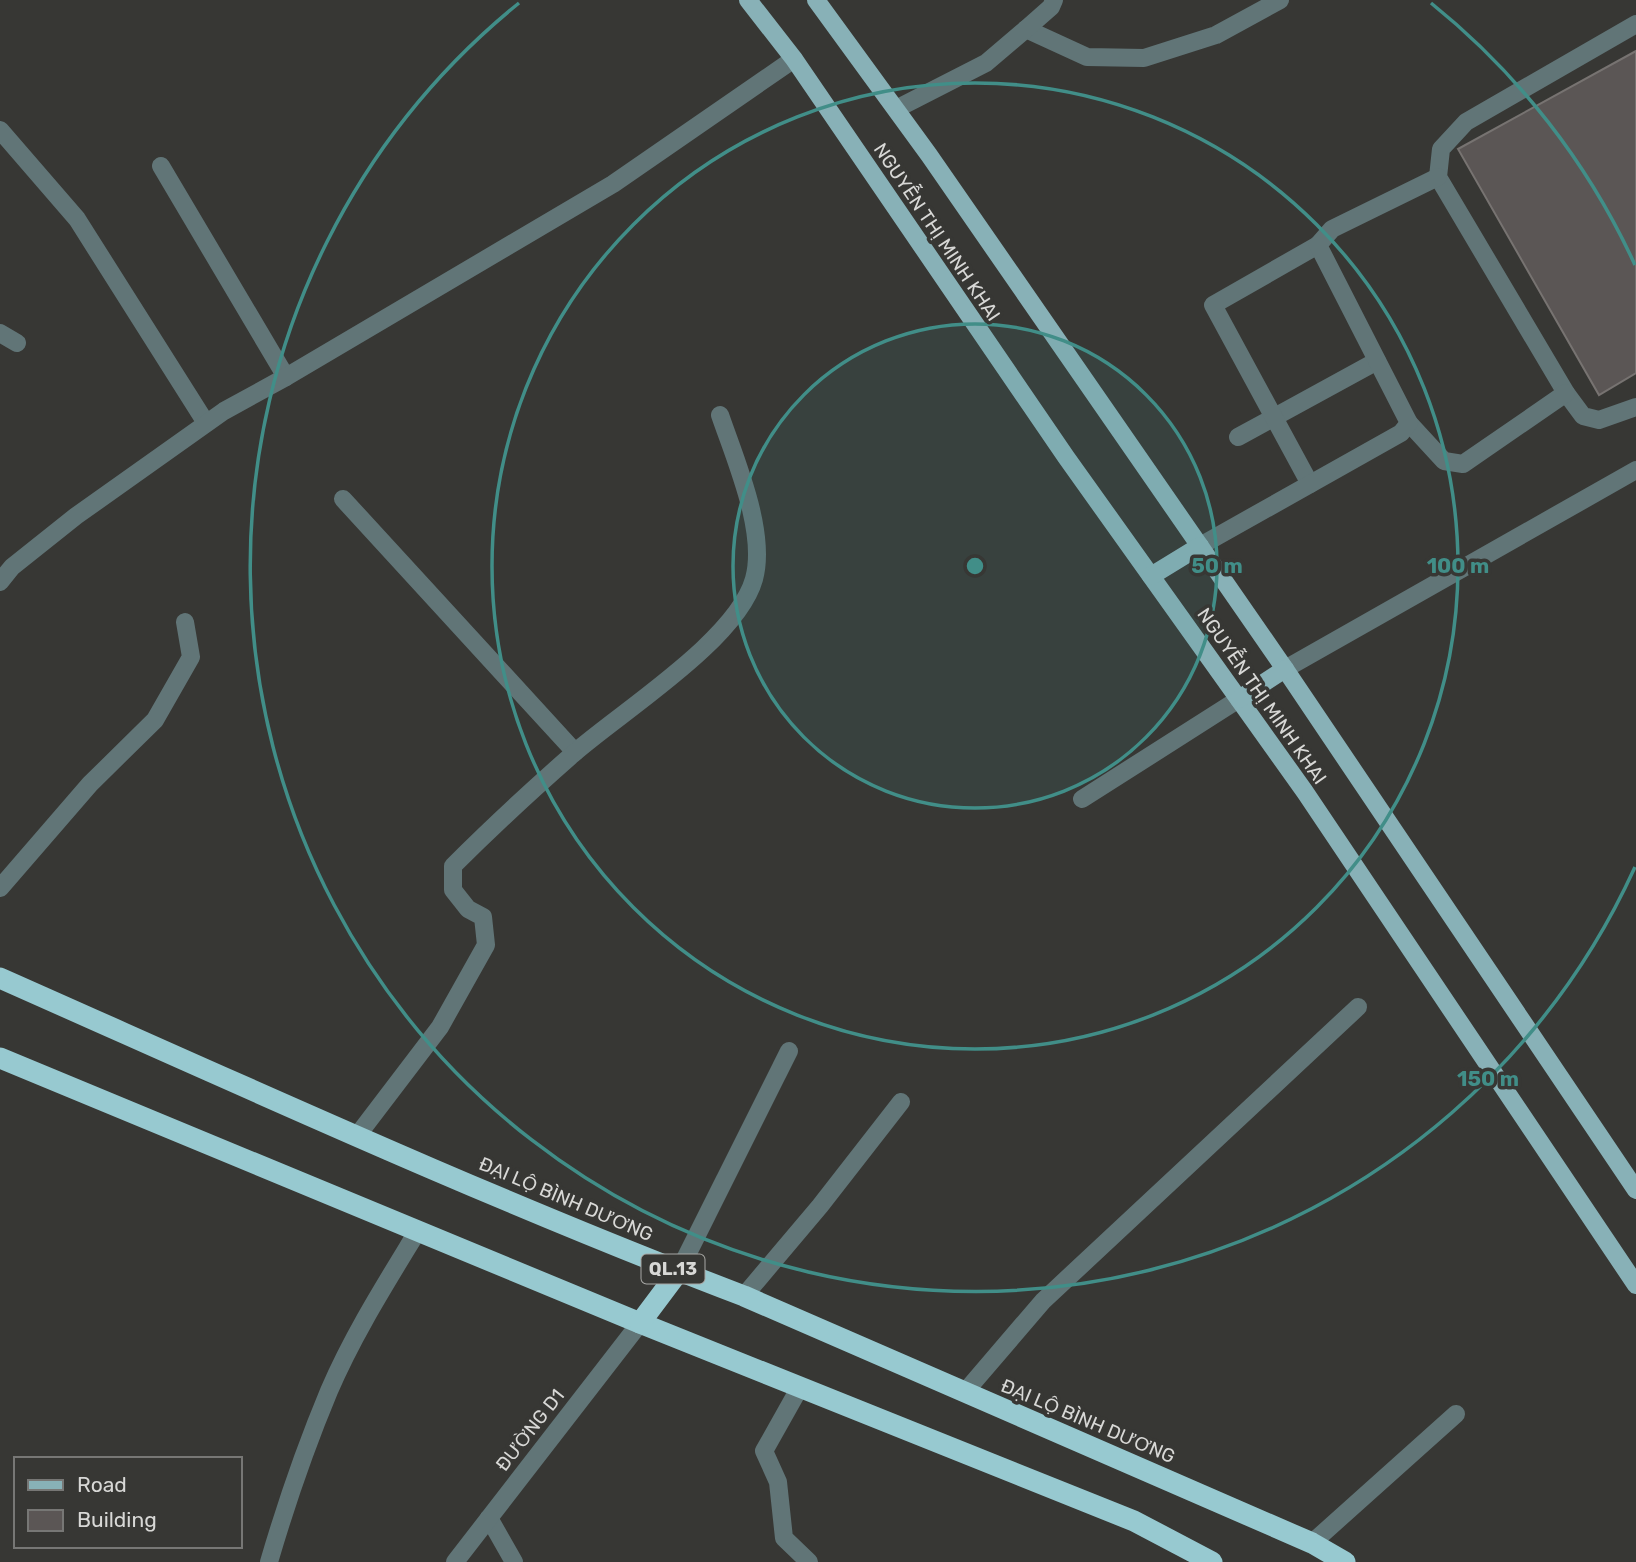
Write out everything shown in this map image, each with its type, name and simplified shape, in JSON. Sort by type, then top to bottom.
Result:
[{"type":"highway","name":"ĐẠI LỘ BÌNH DƯƠNG","points":[[0,978],[357,1136],[744,1296],[1312,1544],[1345,1562]]},
{"type":"highway","points":[[0,1059],[640,1323],[1134,1521],[1212,1562]]},
{"type":"highway","points":[[640,1323],[679,1271]]},
{"type":"main road","name":"NGUYỄN THỊ MINH KHAI","points":[[748,0],[794,59],[1066,457],[1305,792],[1636,1285]]},
{"type":"main road","name":"NGUYỄN THỊ MINH KHAI","points":[[817,0],[1200,546],[1633,1177]]},
{"type":"main road","points":[[1151,576],[1200,546]]},
{"type":"main road","points":[[1239,699],[1285,669]]},
{"type":"street","points":[[896,109],[986,63],[1051,7],[1055,0]]},
{"type":"street","points":[[1026,29],[1087,57],[1144,58],[1216,34],[1280,0]]},
{"type":"street","points":[[1636,24],[1466,122],[1441,149],[1438,177],[1566,393],[1583,416],[1599,420],[1636,407]]},
{"type":"street","points":[[0,582],[12,567],[76,516],[223,411],[286,377],[613,184],[794,59]]},
{"type":"street","points":[[0,130],[77,219],[206,423]]},
{"type":"street","points":[[161,166],[286,377]]},
{"type":"street","points":[[1310,484],[1272,418],[1213,304],[1318,245],[1332,229],[1438,177]]},
{"type":"street","points":[[1318,245],[1409,423],[1444,461],[1463,464],[1566,393]]},
{"type":"street","points":[[0,332],[17,343]]},
{"type":"street","points":[[1238,437],[1377,361]]},
{"type":"street","points":[[357,1136],[440,1027],[486,945],[484,918],[468,909],[453,890],[453,866],[575,752],[649,695],[715,638],[741,608],[755,578],[756,542],[752,511],[720,415]]},
{"type":"street","points":[[1200,546],[1401,433],[1409,423]]},
{"type":"street","points":[[1285,669],[1636,470]]},
{"type":"street","points":[[343,499],[575,752]]},
{"type":"street","points":[[0,888],[90,784],[155,720],[191,657],[185,622]]},
{"type":"street","points":[[1082,799],[1239,699]]},
{"type":"street","points":[[964,1392],[1043,1301],[1358,1007]]},
{"type":"street","points":[[679,1271],[789,1051]]},
{"type":"street","points":[[744,1296],[828,1196],[901,1102]]},
{"type":"street","points":[[269,1562],[330,1389],[375,1301],[417,1232]]},
{"type":"street","name":"ĐƯỜNG D1","points":[[455,1562],[640,1323]]},
{"type":"street","points":[[800,1387],[764,1451],[778,1482],[784,1538],[809,1562]]},
{"type":"street","points":[[1312,1544],[1456,1414]]},
{"type":"street","points":[[489,1518],[514,1562]]},
{"type":"building","points":[[1636,51],[1636,373],[1599,395],[1458,149]]}]
